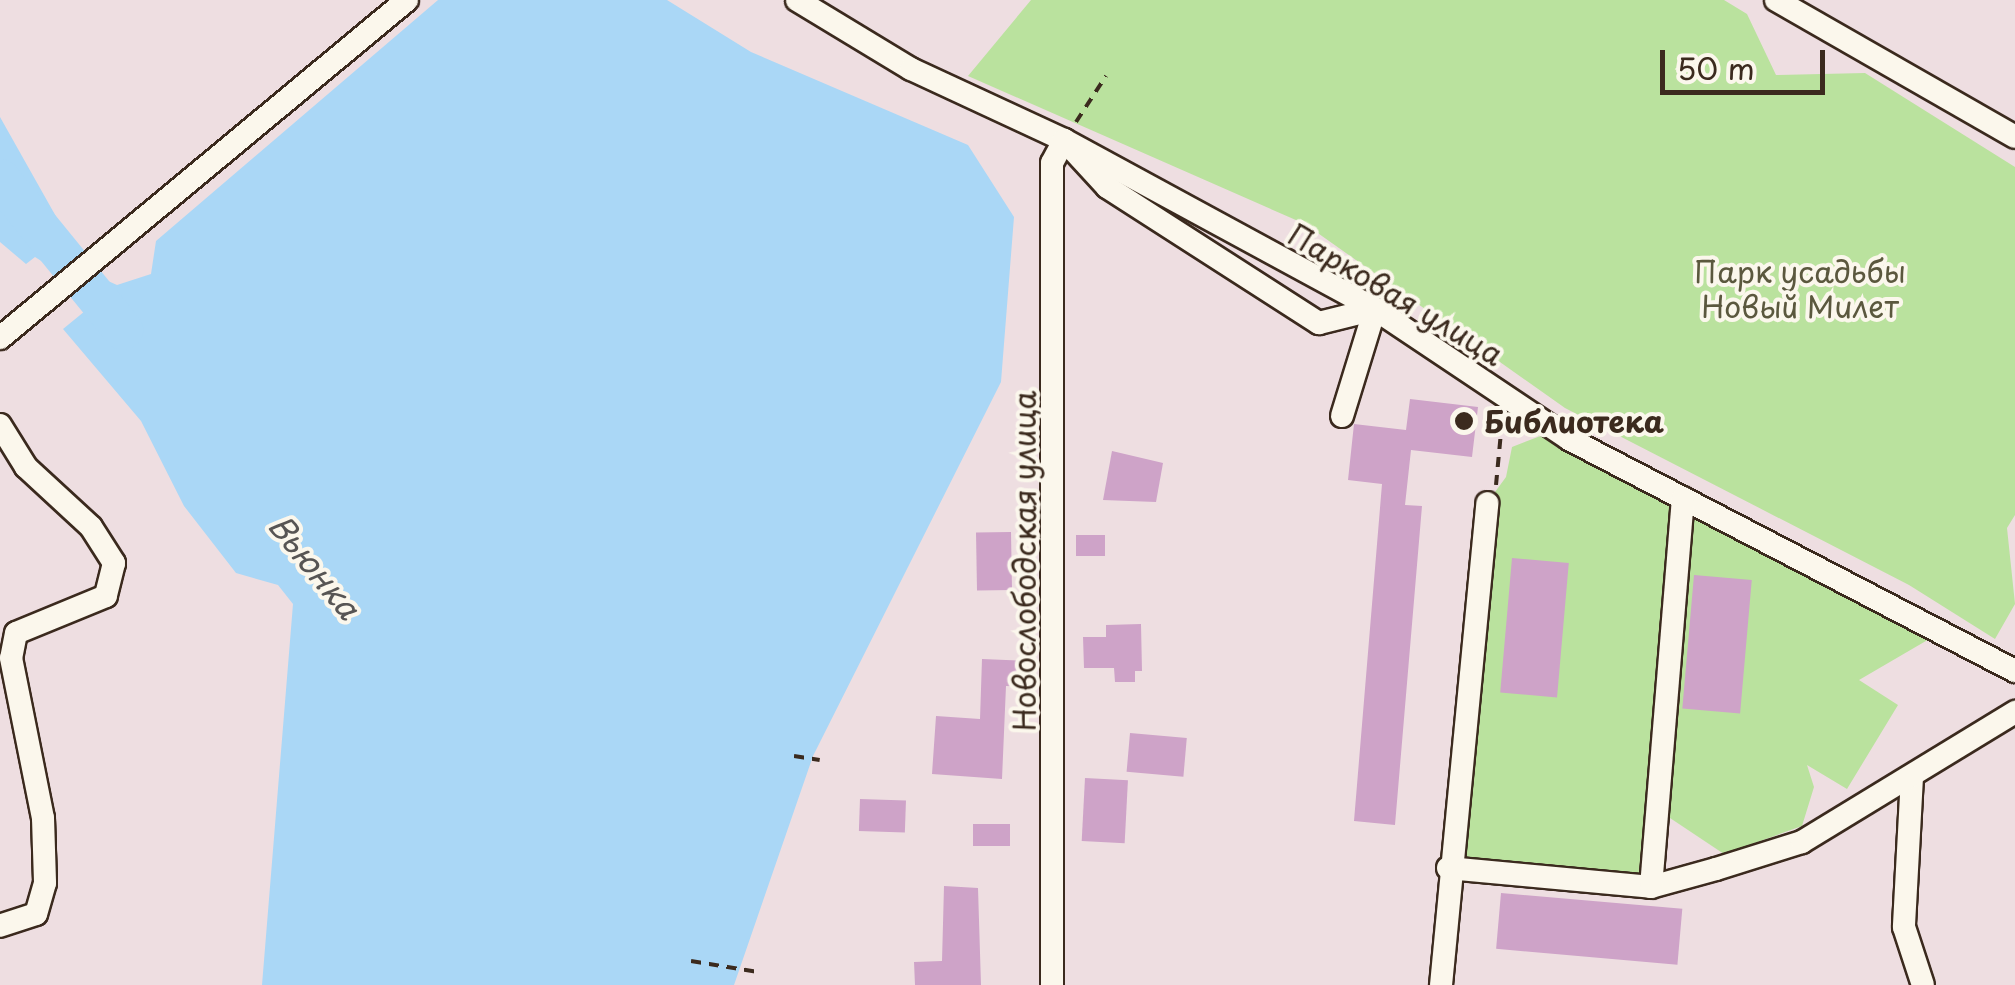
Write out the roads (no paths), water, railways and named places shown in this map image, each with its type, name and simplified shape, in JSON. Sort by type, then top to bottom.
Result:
[{"type":"street","points":[[0,338],[407,0]]},
{"type":"street","name":"Парковая улица","points":[[797,0],[939,84],[1064,140],[1375,310],[1512,402],[1682,498],[2015,671]]},
{"type":"street","points":[[1788,3],[2015,138]]},
{"type":"street","points":[[1064,140],[1107,187],[1319,323],[1375,310]]},
{"type":"street","name":"Новослободская улица","points":[[1052,985],[1052,164],[1064,140]]},
{"type":"street","points":[[1342,416],[1375,310]]},
{"type":"street","points":[[0,425],[26,467],[91,527],[114,564],[106,596],[16,633],[11,658],[43,818],[45,883],[36,914],[0,926]]},
{"type":"street","points":[[1652,886],[1682,498]]},
{"type":"street","points":[[1441,985],[1448,868],[1488,503]]},
{"type":"street","points":[[1448,868],[1652,886],[1802,842],[2015,712]]},
{"type":"street","points":[[1912,776],[1904,927],[1923,985]]},
{"type":"water","points":[[438,0],[667,0],[751,52],[968,145],[1014,217],[1001,382],[813,756],[734,985],[262,985],[293,604],[278,585],[236,573],[184,506],[141,421],[63,329],[85,311],[77,297],[99,277],[117,285],[151,274],[156,241]]},
{"type":"water","points":[[0,117],[76,252],[54,269],[35,257],[26,264],[0,242]]},
{"type":"waterway","name":"Вьюнка","points":[[0,179],[123,330]]},
{"type":"place","name":"Библиотека","points":[[1464,421]]},
{"type":"park label","name":"Парк усадьбы Новый Милет","points":[[1800,288]]}]
